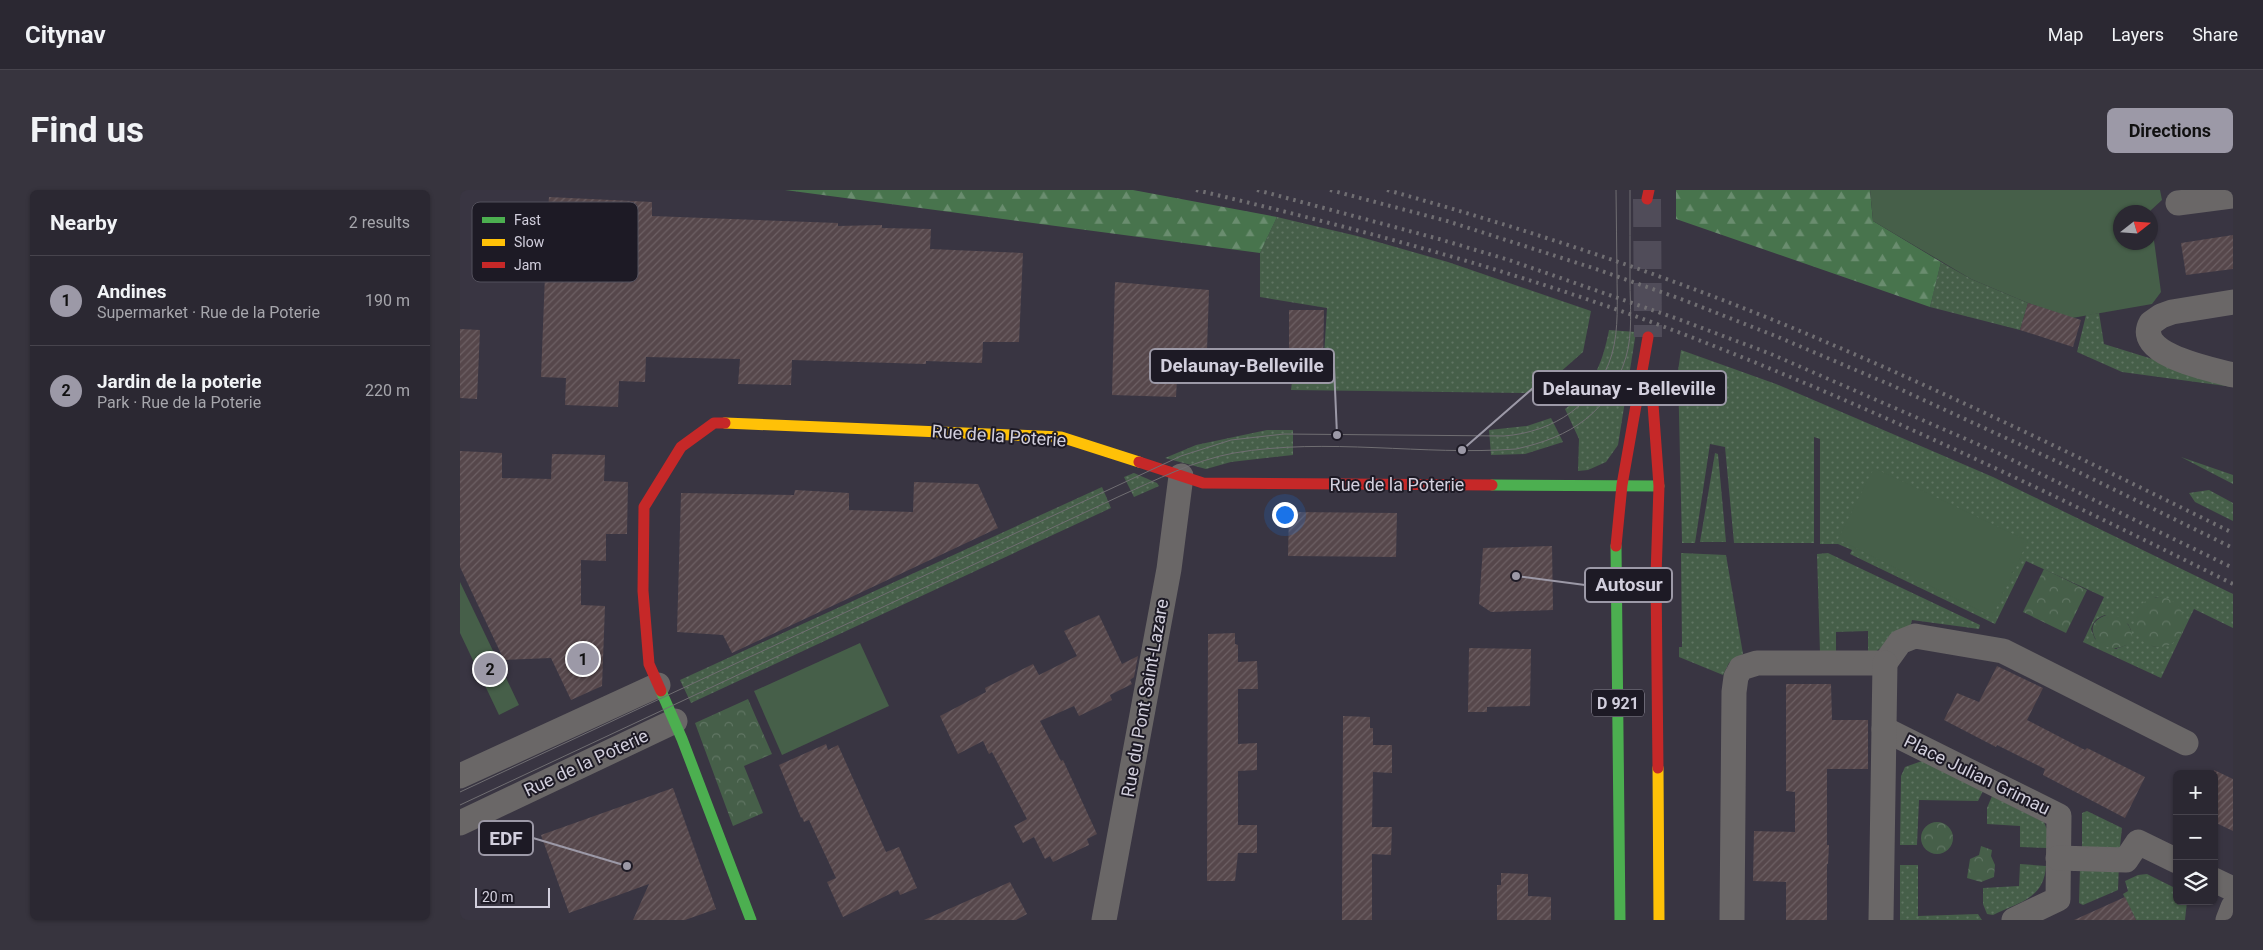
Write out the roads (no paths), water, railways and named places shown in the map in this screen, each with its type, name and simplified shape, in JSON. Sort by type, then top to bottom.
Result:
[{"type":"street","points":[[2178,203],[2233,196]]},
{"type":"street","points":[[2233,302],[2165,314],[2151,323],[2149,332],[2152,342],[2158,349],[2173,358],[2233,376]]},
{"type":"street","name":"D 921","points":[[1620,920],[1616,533],[1622,485],[1648,336],[1659,486],[1656,586],[1659,920]]},
{"type":"street","name":"Rue de la Poterie","points":[[460,823],[675,721],[649,664],[643,591],[644,507],[681,447],[714,423],[1061,437],[1203,483],[1659,486]]},
{"type":"street","name":"Rue du Pont Saint-Lazare","points":[[1104,920],[1169,569],[1181,476]]},
{"type":"street","points":[[1732,920],[1734,692],[1736,676],[1741,668],[1756,663],[1885,663],[1900,642],[1915,636],[2003,651],[2186,743]]},
{"type":"street","name":"Place Julian Grimau","points":[[1880,920],[1885,663]]},
{"type":"street","points":[[460,776],[658,685]]},
{"type":"street","points":[[675,721],[751,920]]},
{"type":"street","name":"Place Julian Grimau","points":[[1884,730],[2059,816],[2058,899],[2014,920]]},
{"type":"street","points":[[2058,858],[2126,860],[2138,842],[2175,860]]},
{"type":"street","points":[[2218,882],[2233,889]]},
{"type":"street","points":[[2228,920],[2233,908]]},
{"type":"tunnel","points":[[1647,199],[1648,337]]},
{"type":"tram line","points":[[460,792],[1181,456],[1231,440],[1284,434],[1504,436],[1540,429],[1556,421],[1584,401],[1596,387],[1605,372],[1612,354],[1616,335],[1617,314],[1616,190]]},
{"type":"tram line","points":[[460,805],[1120,496],[1205,460],[1234,453],[1304,447],[1481,451],[1516,449],[1536,444],[1570,429],[1585,420],[1598,408],[1619,377],[1626,357],[1630,339],[1631,319],[1630,190]]},
{"type":"railway","points":[[1196,190],[1319,220],[1503,272],[1563,291],[1683,334],[1823,391],[1961,452],[2233,584]]},
{"type":"railway","points":[[1257,190],[1509,260],[1678,319],[1771,354],[1998,453],[2233,568]]},
{"type":"railway","points":[[1330,190],[1447,221],[1596,269],[1681,299],[1778,337],[1891,385],[2058,462],[2233,548]]},
{"type":"railway","points":[[1387,190],[1587,251],[1686,286],[1783,324],[1897,373],[2066,451],[2233,533]]},
{"type":"place","name":"Delaunay-Belleville","points":[[1337,435]]},
{"type":"place","name":"Delaunay - Belleville","points":[[1462,450]]},
{"type":"place","name":"Autosur","points":[[1516,576]]},
{"type":"place","name":"Andines","points":[[583,659]]},
{"type":"place","name":"Jardin de la poterie","points":[[490,669]]},
{"type":"place","name":"EDF","points":[[627,866]]}]
